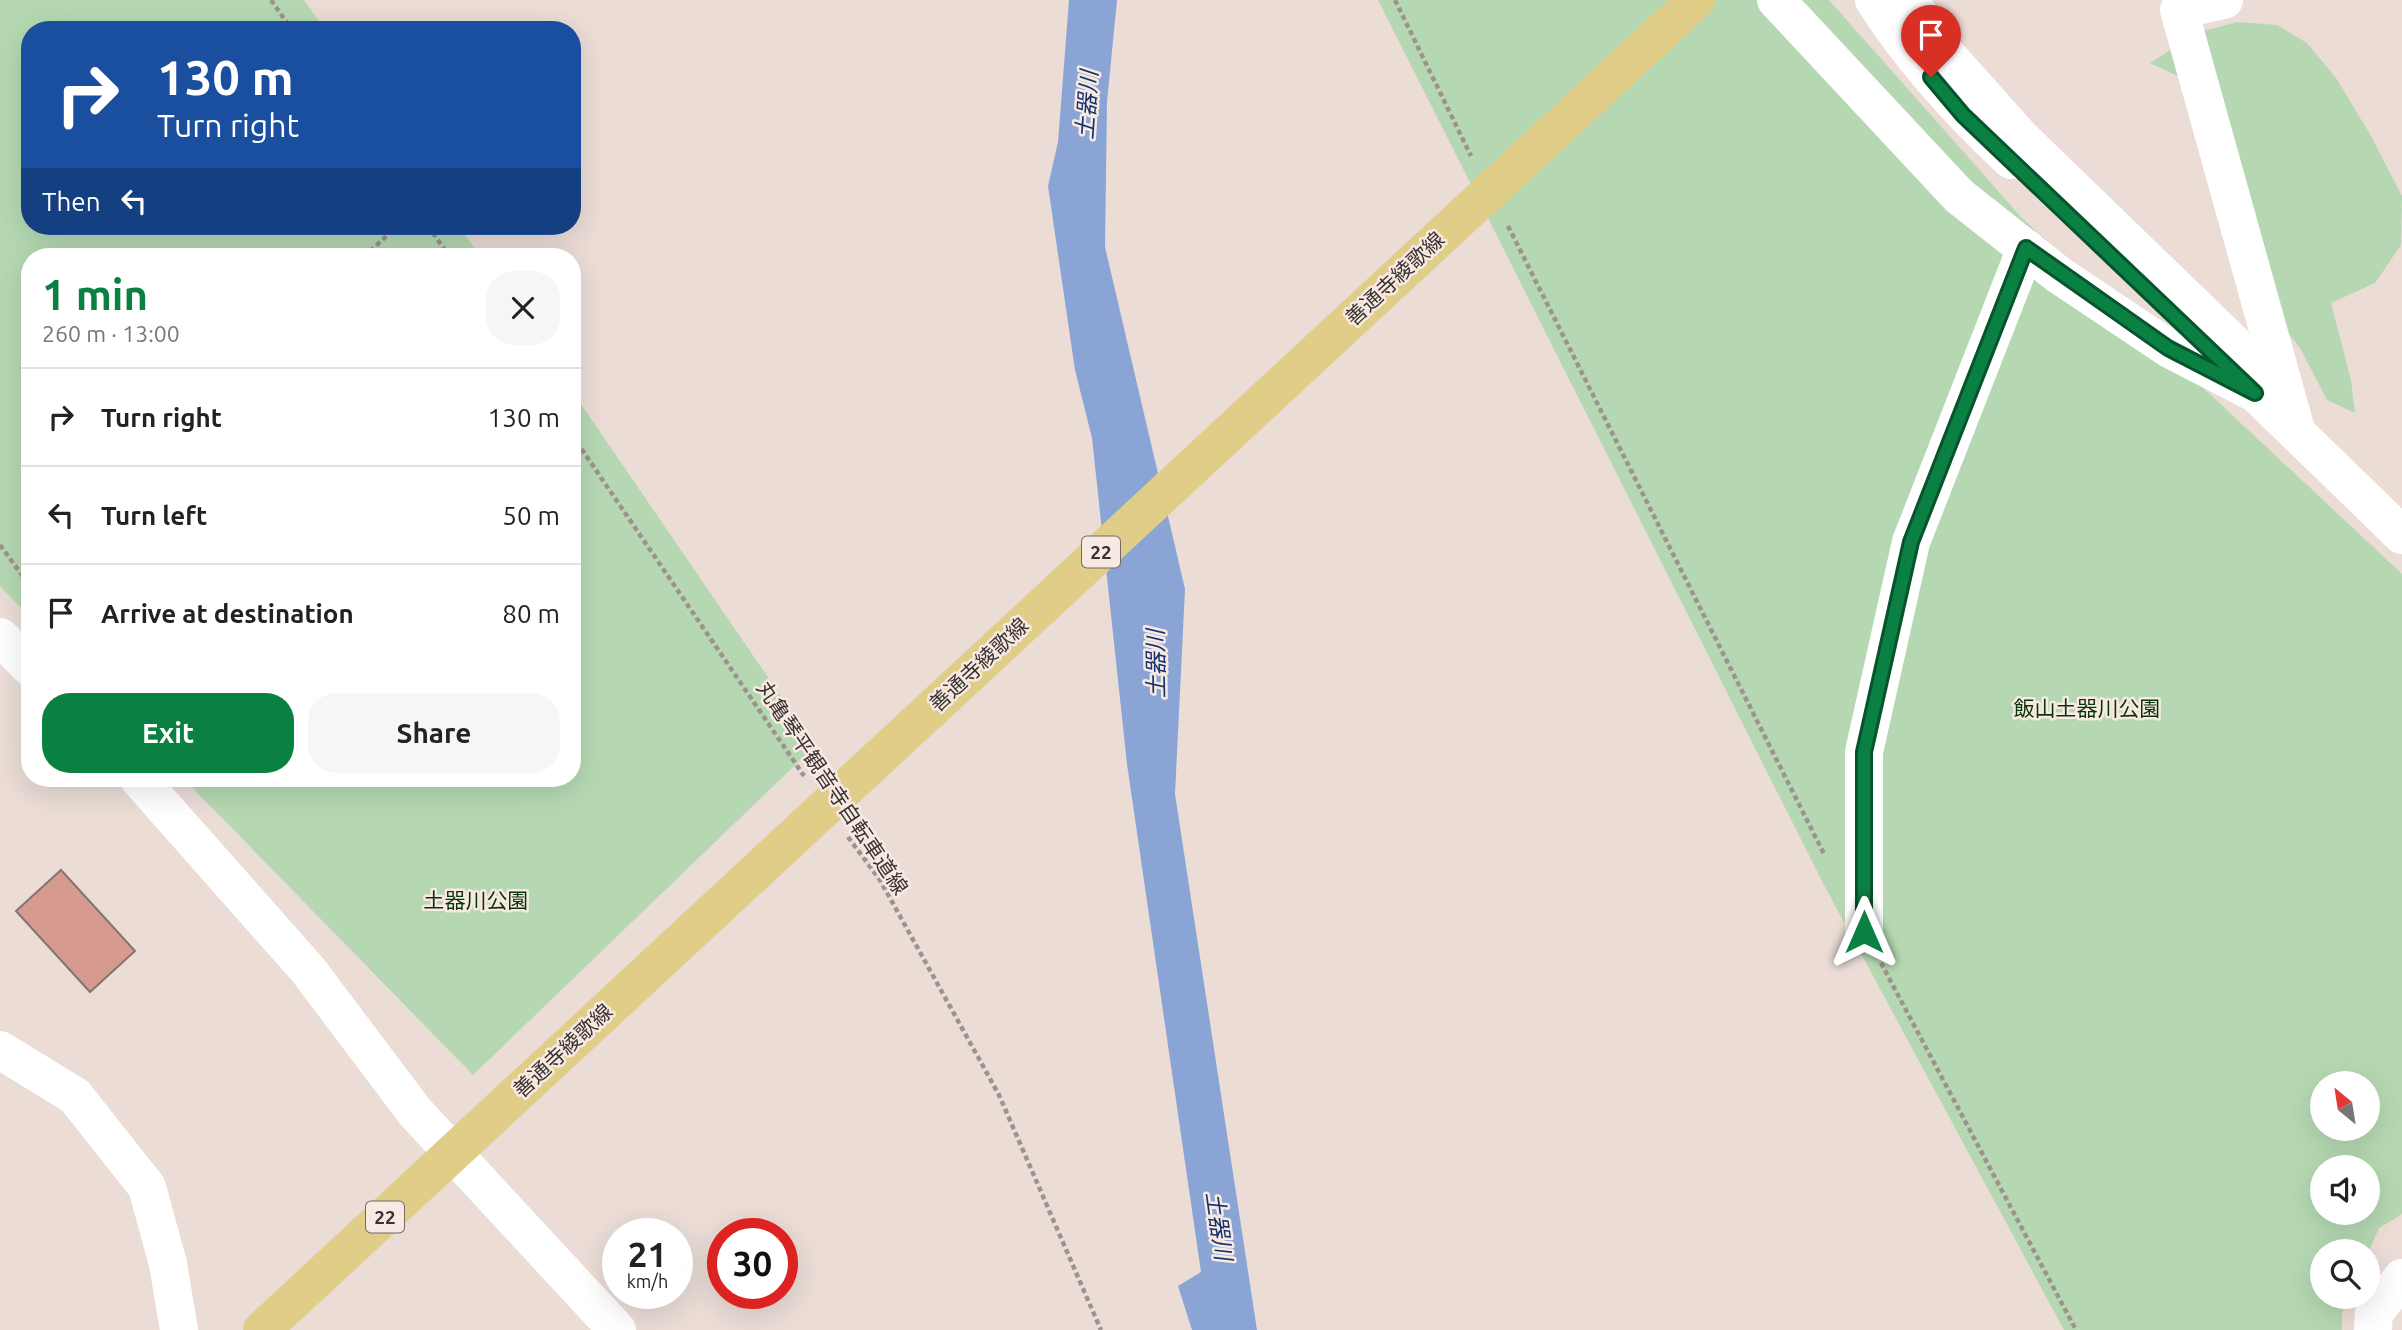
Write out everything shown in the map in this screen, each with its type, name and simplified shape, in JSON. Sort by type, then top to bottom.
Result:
[{"type":"main road","name":"善通寺綾歌線","points":[[262,1330],[1696,0]]},
{"type":"street","points":[[1776,0],[1959,196],[2026,248],[2168,348],[2255,393]]},
{"type":"street","points":[[1874,0],[1899,39],[1963,115],[2402,535]]},
{"type":"street","points":[[1910,0],[1937,44],[2021,138],[2233,343],[2255,393]]},
{"type":"street","points":[[2224,0],[2179,10],[2296,432]]},
{"type":"street","points":[[1864,932],[1864,752],[1911,542],[2026,248]]},
{"type":"street","points":[[0,637],[21,658]]},
{"type":"street","points":[[146,787],[308,970],[415,1112],[617,1330]]},
{"type":"street","points":[[0,1051],[75,1096],[146,1187],[168,1264],[179,1330]]},
{"type":"street","points":[[2374,1330],[2374,1313],[2402,1278]]},
{"type":"path","points":[[271,0],[286,21]]},
{"type":"path","points":[[1395,0],[1476,165]]},
{"type":"path","points":[[1501,213],[1826,859]]},
{"type":"path","points":[[374,248],[387,235]]},
{"type":"path","name":"丸亀琴平観音寺自転車道線","points":[[581,448],[809,783]]},
{"type":"path","points":[[0,545],[21,573]]},
{"type":"path","name":"丸亀琴平観音寺自転車道線","points":[[841,827],[880,880],[999,1095],[1101,1330]]},
{"type":"path","points":[[1864,932],[2076,1330]]},
{"type":"green space","points":[[0,0],[304,0],[319,21],[21,21],[21,235],[465,235],[475,248],[21,248],[21,608],[0,586]]},
{"type":"green space","name":"飯山土器川公園","points":[[1378,0],[1829,0],[2022,218],[2402,574],[2402,1214],[2379,1228],[2374,1239],[2310,1239],[2310,1309],[2344,1309],[2342,1330],[2064,1330],[1824,885]]},
{"type":"green space","points":[[2238,22],[2277,25],[2307,43],[2336,78],[2371,136],[2402,196],[2401,245],[2375,283],[2331,303],[2351,380],[2355,413],[2327,400],[2300,348],[2278,320],[2205,89],[2150,63],[2199,32]]},
{"type":"green space","name":"土器川公園","points":[[581,404],[815,746],[473,1075],[192,787],[581,787]]},
{"type":"water","name":"土器川","points":[[1069,0],[1117,0],[1107,102],[1105,247],[1185,589],[1175,794],[1257,1330],[1192,1330],[1178,1286],[1201,1272],[1127,764],[1092,438],[1075,370],[1048,186],[1058,142]]},
{"type":"building","points":[[61,870],[135,951],[90,992],[16,911]]},
{"type":"route","points":[[1864,932],[1864,752],[1911,542],[2026,248],[2059,275],[2168,348],[2255,393],[1963,115],[1931,77]]}]
